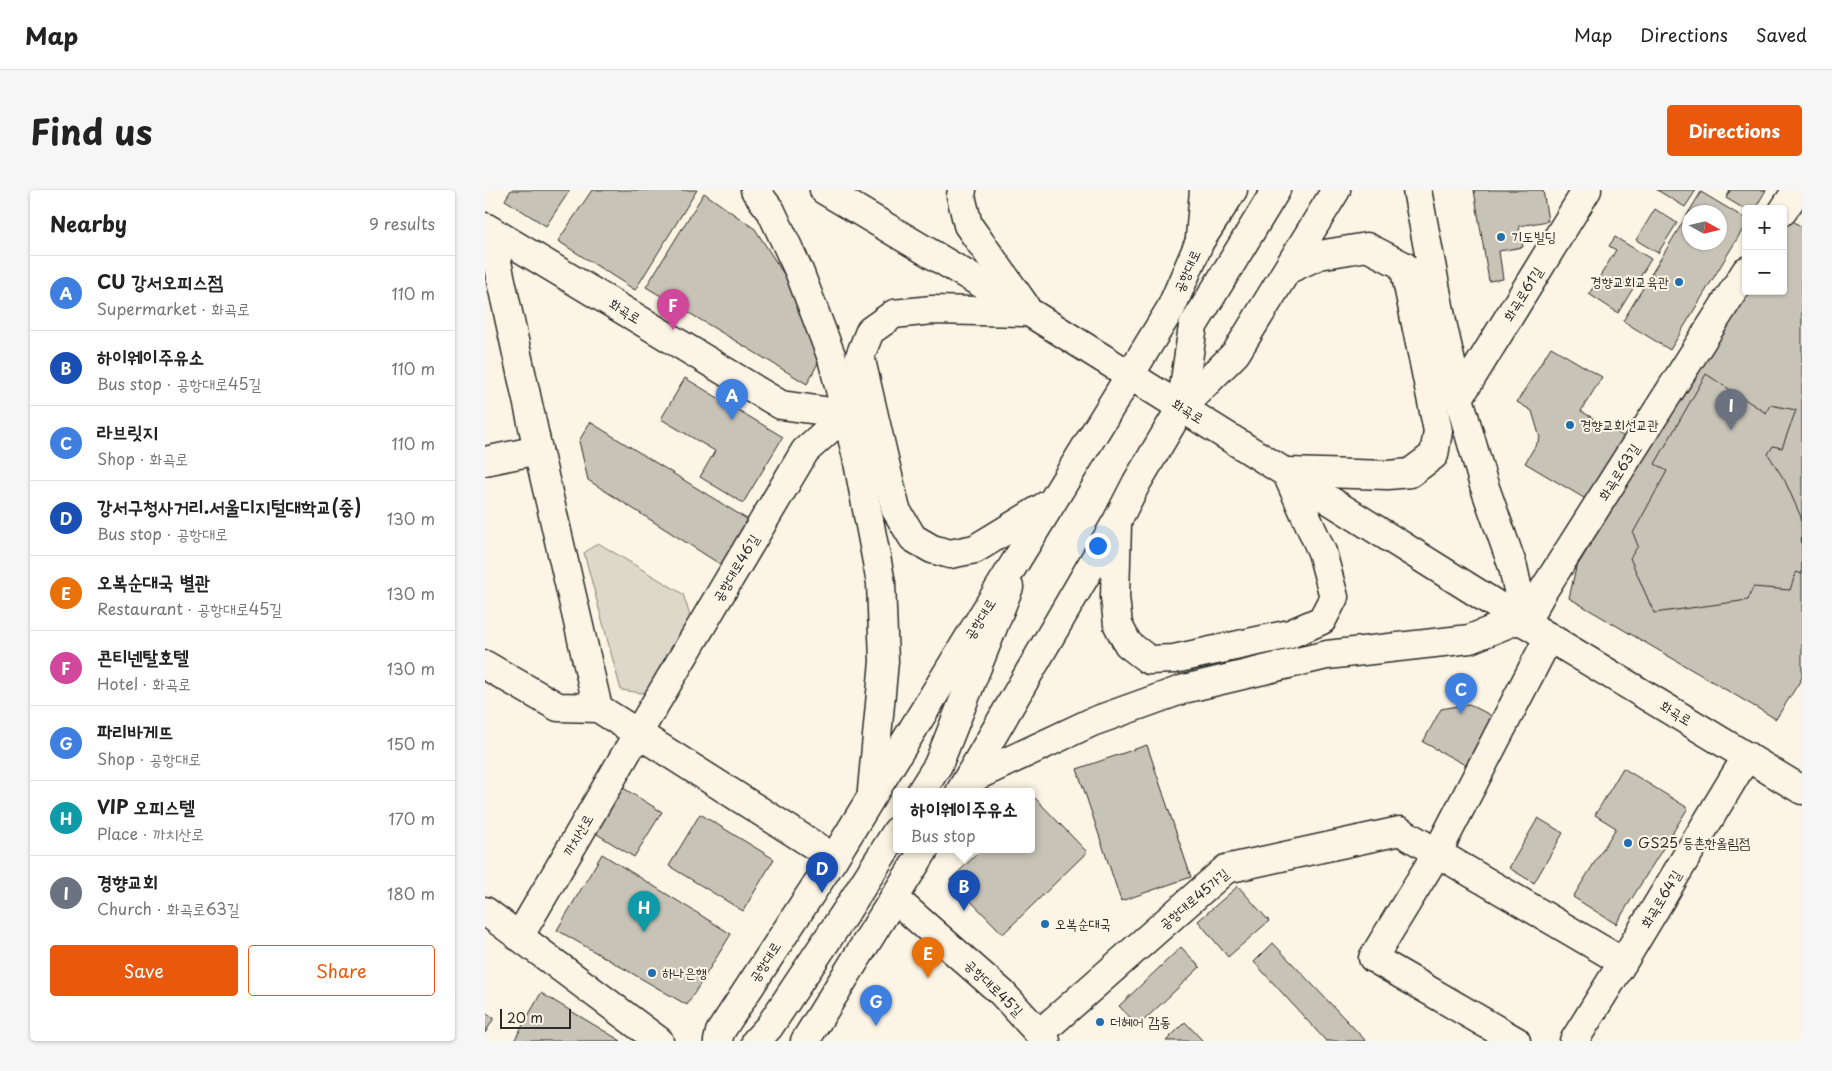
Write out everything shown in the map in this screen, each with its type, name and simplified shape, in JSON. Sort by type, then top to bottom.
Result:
[{"type":"main road","points":[[755,190],[771,211],[799,271],[832,358],[857,457],[881,583],[884,660],[871,796]]},
{"type":"main road","name":"화곡로","points":[[824,190],[1029,312],[1522,621],[1802,790]]},
{"type":"main road","points":[[963,190],[961,196],[968,225],[1029,312]]},
{"type":"main road","points":[[1200,241],[1204,190]]},
{"type":"main road","name":"공항대로","points":[[718,1041],[719,1032],[834,858],[1171,308],[1200,241],[1233,190]]},
{"type":"main road","points":[[1181,408],[1193,326],[1276,190]]},
{"type":"main road","points":[[964,786],[1181,408],[1236,353],[1336,190]]},
{"type":"main road","points":[[964,786],[1092,722],[1184,690],[1327,655],[1470,639],[1522,621],[1513,567],[1483,482],[1459,398],[1443,327],[1417,190]]},
{"type":"main road","name":"화곡로61길","points":[[1459,398],[1587,190]]},
{"type":"main road","points":[[1787,205],[1797,190]]},
{"type":"main road","points":[[488,228],[598,708]]},
{"type":"main road","name":"화곡로","points":[[488,228],[781,405],[846,414]]},
{"type":"main road","points":[[1117,521],[1115,597],[1118,625],[1128,644],[1149,660],[1174,659],[1290,634],[1322,620],[1334,597],[1323,552],[1286,472],[1388,475],[1410,473],[1434,455],[1438,431],[1403,266],[1367,247],[1319,255],[1289,269]]},
{"type":"main road","name":"화곡로63길","points":[[1522,621],[1543,591],[1742,277]]},
{"type":"main road","points":[[1029,312],[932,310],[893,314],[870,331],[860,356],[896,510],[913,538],[931,549],[950,554],[975,549],[1052,501]]},
{"type":"main road","name":"공항대로46길","points":[[638,733],[805,452],[846,414]]},
{"type":"main road","points":[[485,461],[538,450]]},
{"type":"main road","points":[[923,788],[938,764],[1026,544]]},
{"type":"main road","points":[[1516,1041],[1373,958],[1437,853],[1549,637]]},
{"type":"main road","points":[[485,665],[558,707],[598,708],[834,858]]},
{"type":"main road","name":"까치산로","points":[[519,937],[638,733]]},
{"type":"main road","name":"화곡로64길","points":[[1573,1041],[1623,962],[1747,756]]},
{"type":"main road","name":"공항대로45가길","points":[[1043,1038],[1226,869],[1400,831],[1623,962]]},
{"type":"main road","points":[[756,1041],[769,1027],[893,837]]},
{"type":"main road","points":[[805,1041],[922,853]]},
{"type":"main road","name":"공항대로45길","points":[[894,898],[1002,993],[1043,1038]]},
{"type":"main road","points":[[485,911],[659,1041]]},
{"type":"shaded area","points":[[598,543],[683,594],[692,622],[649,694],[621,690],[584,553]]},
{"type":"building","points":[[511,190],[570,190],[546,226],[505,200]]},
{"type":"building","points":[[592,190],[697,190],[635,290],[558,241]]},
{"type":"building","name":"기도빌딩","points":[[1474,190],[1543,190],[1548,221],[1519,226],[1523,247],[1499,251],[1503,279],[1489,281]]},
{"type":"building","points":[[1657,190],[1696,190],[1686,205],[1682,205]]},
{"type":"building","points":[[1728,190],[1766,190],[1757,205],[1742,205],[1742,208],[1726,198],[1730,191]]},
{"type":"building","name":"경향교회교육관","points":[[1701,192],[1723,205],[1693,205]]},
{"type":"building","points":[[704,193],[755,229],[796,293],[818,363],[807,384],[646,287]]},
{"type":"building","name":"경향교회교육관","points":[[1727,208],[1742,217],[1742,231],[1670,350],[1623,321],[1682,223],[1682,250],[1727,250]]},
{"type":"building","points":[[1655,209],[1677,223],[1658,253],[1636,240]]},
{"type":"building","points":[[1790,219],[1802,227],[1802,678],[1776,719],[1569,598],[1576,568],[1743,295],[1787,295],[1787,223]]},
{"type":"building","points":[[1615,237],[1651,259],[1618,313],[1589,294],[1616,250],[1609,246]]},
{"type":"building","name":"경향교회선교관","points":[[1551,347],[1602,377],[1581,411],[1626,438],[1589,501],[1525,463],[1540,438],[1532,411],[1517,402]]},
{"type":"building","points":[[1706,374],[1766,413],[1770,405],[1796,410],[1782,448],[1773,446],[1768,454],[1785,481],[1801,517],[1802,574],[1796,572],[1790,590],[1753,587],[1748,600],[1654,613],[1630,558],[1638,546],[1633,533],[1667,471],[1655,464]]},
{"type":"building","points":[[685,378],[783,437],[743,503],[700,477],[715,451],[661,419]]},
{"type":"building","points":[[590,422],[750,521],[723,566],[588,480],[579,441]]},
{"type":"building","points":[[1469,704],[1494,717],[1467,766],[1423,742],[1441,709]]},
{"type":"building","points":[[1147,745],[1191,877],[1121,901],[1077,769]]},
{"type":"building","points":[[1623,768],[1688,808],[1616,924],[1573,897],[1616,828],[1595,815]]},
{"type":"building","points":[[620,786],[662,812],[634,857],[592,831]]},
{"type":"building","points":[[1035,798],[1087,852],[1003,934],[950,880],[978,853],[1035,853]]},
{"type":"building","points":[[700,814],[774,859],[743,911],[669,866]]},
{"type":"building","points":[[1538,818],[1563,833],[1534,883],[1509,868]]},
{"type":"building","points":[[602,854],[731,934],[687,1005],[557,930]]},
{"type":"building","points":[[1238,886],[1269,921],[1228,957],[1198,921]]},
{"type":"building","points":[[1273,943],[1366,1041],[1326,1041],[1254,962]]},
{"type":"building","points":[[1181,947],[1200,967],[1138,1026],[1119,1006]]},
{"type":"building","points":[[541,993],[621,1041],[514,1041]]},
{"type":"building","points":[[485,1013],[494,1018],[485,1033]]},
{"type":"building","points":[[1185,1022],[1203,1041],[1166,1041]]},
{"type":"place","name":"기도빌딩","points":[[1501,237]]},
{"type":"place","name":"경향교회교육관","points":[[1679,282]]},
{"type":"place","name":"콘티넨탈호텔","points":[[673,330]]},
{"type":"place","name":"CU 강서오피스점","points":[[732,420]]},
{"type":"place","name":"경향교회선교관","points":[[1570,425]]},
{"type":"place","name":"경향교회","points":[[1731,430]]},
{"type":"place","name":"라브릿지","points":[[1461,714]]},
{"type":"place","name":"GS25 등촌한올림점","points":[[1628,843]]},
{"type":"place","name":"강서구청사거리.서울디지털대학교(중)","points":[[822,893]]},
{"type":"place","name":"하이웨이주유소","points":[[964,911]]},
{"type":"place","name":"오복순대국","points":[[1045,924]]},
{"type":"place","name":"VIP 오피스텔","points":[[644,932]]},
{"type":"place","name":"하나은행","points":[[652,973]]},
{"type":"place","name":"오복순대국 별관","points":[[928,978]]},
{"type":"place","name":"더헤어 감동","points":[[1100,1022]]},
{"type":"place","name":"파리바게뜨","points":[[876,1026]]}]
